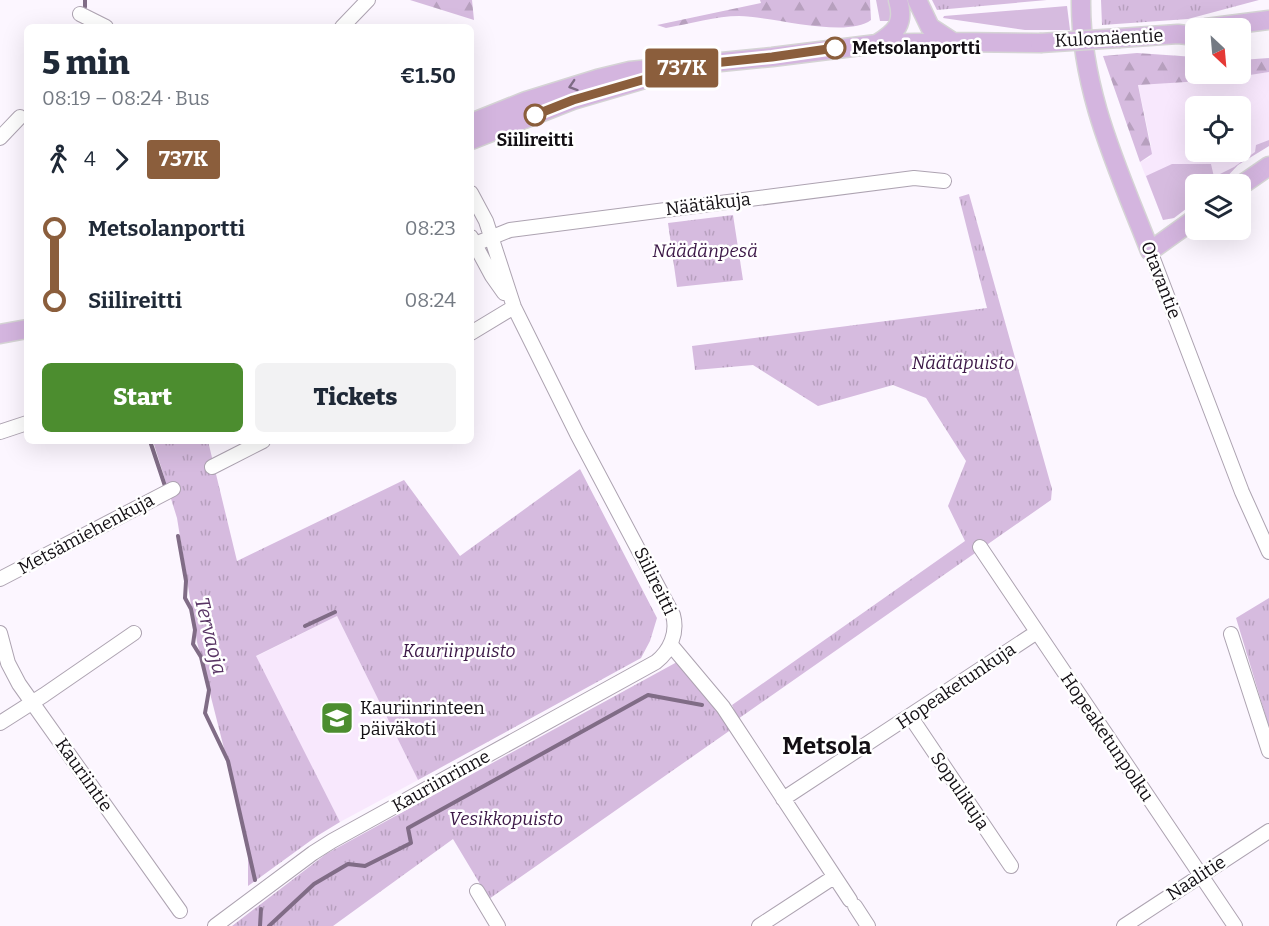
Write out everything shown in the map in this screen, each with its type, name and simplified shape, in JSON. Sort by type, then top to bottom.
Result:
[{"type":"main road","points":[[877,44],[898,27],[901,15],[898,0]]},
{"type":"main road","points":[[917,0],[930,27],[953,42]]},
{"type":"main road","name":"Otavantie","points":[[1081,0],[1084,53],[1094,100],[1150,251]]},
{"type":"main road","points":[[1251,22],[1269,20]]},
{"type":"main road","points":[[1251,31],[1269,30]]},
{"type":"main road","name":"Kulomäentie","points":[[772,57],[944,52],[1185,33]]},
{"type":"main road","name":"Kulomäentie","points":[[474,122],[526,101],[630,71],[877,44],[1040,43]]},
{"type":"main road","name":"Kulomäentie","points":[[474,139],[573,100],[694,65]]},
{"type":"main road","points":[[1251,178],[1269,166]]},
{"type":"main road","points":[[1150,251],[1185,226]]},
{"type":"main road","points":[[0,334],[24,330]]},
{"type":"street","points":[[345,24],[368,0]]},
{"type":"street","points":[[80,14],[100,24]]},
{"type":"street","points":[[0,138],[20,117]]},
{"type":"street","name":"Näätäkuja","points":[[474,240],[510,230],[845,186],[914,178],[944,181]]},
{"type":"street","name":"Siilireitti","points":[[474,199],[491,236],[514,307],[577,434],[673,615],[674,632],[671,645]]},
{"type":"street","name":"Siilireitti","points":[[474,242],[492,276],[514,307]]},
{"type":"street","name":"Otavantie","points":[[1150,251],[1242,492],[1269,552]]},
{"type":"street","points":[[474,331],[514,307]]},
{"type":"street","points":[[0,432],[24,424]]},
{"type":"street","points":[[212,467],[257,444]]},
{"type":"street","name":"Metsämiehenkuja","points":[[0,579],[173,489]]},
{"type":"street","name":"Hopeaketunpolku","points":[[980,547],[1235,926]]},
{"type":"street","name":"Hopeaketunkuja","points":[[783,799],[1037,632]]},
{"type":"street","name":"Kauriintie","points":[[0,633],[11,671],[180,911]]},
{"type":"street","points":[[0,723],[134,633]]},
{"type":"street","points":[[1231,634],[1269,751]]},
{"type":"street","points":[[671,645],[723,707],[868,926]]},
{"type":"street","name":"Kauriinrinne","points":[[215,926],[313,853],[656,662],[671,645]]},
{"type":"street","name":"Sopulikuja","points":[[910,716],[1011,866]]},
{"type":"street","name":"Naalitie","points":[[1124,926],[1269,831]]},
{"type":"street","points":[[759,926],[834,877]]},
{"type":"street","points":[[477,891],[498,926]]},
{"type":"shaded area","points":[[1269,72],[1269,146],[1251,157],[1251,96],[1185,96],[1185,162],[1243,162],[1229,174],[1185,174],[1185,210],[1174,218],[1163,220],[1140,162],[1150,157],[1151,145],[1138,84],[1185,81],[1185,84],[1251,84],[1251,75]]},
{"type":"shaded area","name":"Kauriinrinteen päiväkoti","points":[[337,616],[418,780],[340,822],[255,657]]},
{"type":"green space","points":[[410,0],[472,0],[474,20]]},
{"type":"green space","points":[[760,0],[870,0],[871,20],[859,25],[827,27],[730,16],[666,28],[657,25],[761,3]]},
{"type":"green space","points":[[876,0],[892,0],[893,21],[880,21]]},
{"type":"green space","points":[[932,0],[1047,0],[937,10]]},
{"type":"green space","points":[[1101,0],[1259,0],[1185,19],[1102,25]]},
{"type":"green space","points":[[1067,6],[1070,30],[1025,30],[943,18],[944,16]]},
{"type":"green space","points":[[1137,53],[1185,56],[1185,82],[1138,85],[1152,154],[1140,162],[1103,56]]},
{"type":"green space","points":[[1269,58],[1269,72],[1251,75],[1251,59]]},
{"type":"green space","points":[[1269,140],[1269,146],[1251,157],[1256,145]]},
{"type":"green space","points":[[1243,162],[1229,174],[1220,174]]},
{"type":"green space","points":[[1172,164],[1211,164],[1213,174],[1185,174],[1185,210],[1174,218],[1163,220],[1146,176]]},
{"type":"green space","name":"Näätäpuisto","points":[[969,194],[1052,489],[1051,500],[738,719],[732,705],[965,541],[948,506],[966,461],[926,398],[893,385],[818,406],[753,365],[695,370],[692,346],[987,308],[959,197]]},
{"type":"green space","name":"Näädänpesä","points":[[733,215],[743,280],[677,287],[668,223]]},
{"type":"green space","name":"Kauriinpuisto","points":[[154,444],[209,444],[237,561],[404,480],[460,556],[580,469],[657,618],[650,641],[641,658],[418,780],[337,616],[256,656],[340,822],[248,886],[248,843],[197,642],[177,518]]},
{"type":"green space","points":[[1269,598],[1269,727],[1236,618]]},
{"type":"green space","name":"Vesikkopuisto","points":[[677,662],[732,729],[489,899],[453,839],[333,926],[232,926],[326,854]]},
{"type":"waterway","name":"Tervaoja","points":[[85,0],[85,7]]},
{"type":"waterway","name":"Tervaoja","points":[[151,444],[165,486]]},
{"type":"waterway","name":"Tervaoja","points":[[178,536],[186,581],[185,598],[191,609],[195,630],[193,644],[201,657],[209,690],[205,713],[228,761],[255,880]]},
{"type":"waterway","points":[[305,626],[335,612]]},
{"type":"waterway","points":[[269,926],[314,884],[348,864],[365,866],[411,843],[408,828],[648,695],[702,705]]},
{"type":"waterway","points":[[260,926],[261,909]]},
{"type":"bus line","name":"737K","points":[[535,115],[573,100],[694,65],[835,48]]},
{"type":"place","name":"Metsolanportti","points":[[835,48]]},
{"type":"place","name":"Siilireitti","points":[[535,115]]},
{"type":"place","name":"Kauriinrinteen päiväkoti","points":[[337,718]]},
{"type":"district","name":"Metsola","points":[[827,746]]}]
